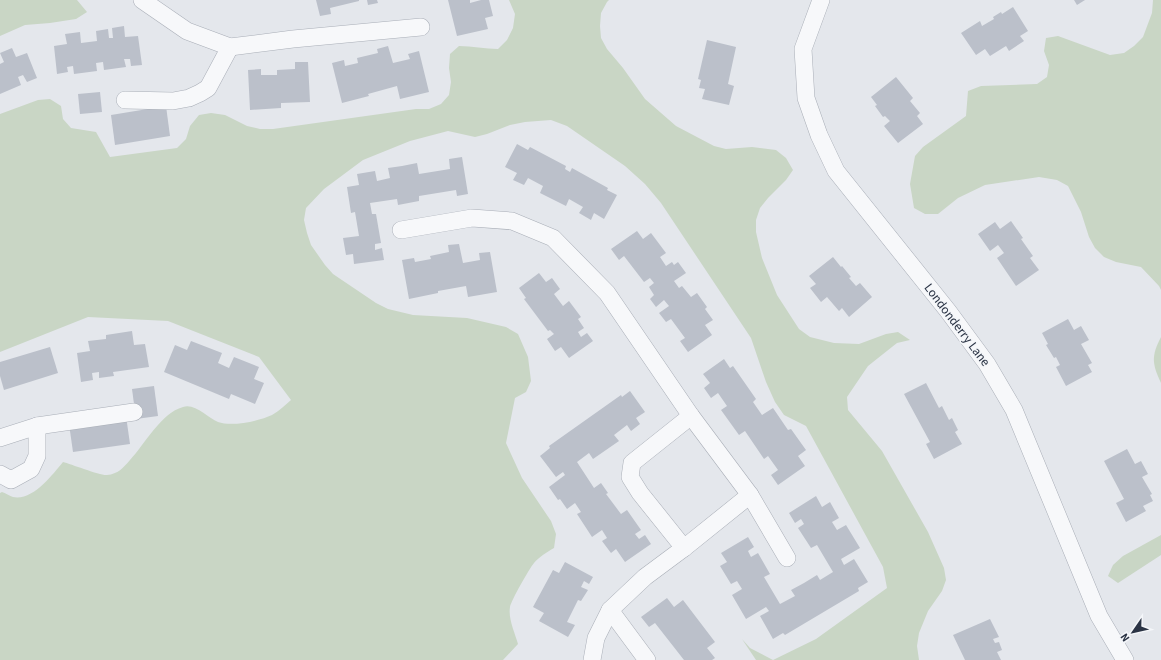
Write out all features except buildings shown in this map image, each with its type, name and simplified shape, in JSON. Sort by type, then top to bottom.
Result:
[{"type":"street","points":[[142,0],[187,31],[230,47],[293,39],[421,27]]},
{"type":"street","name":"Londonderry Lane","points":[[821,0],[802,49],[806,98],[819,135],[836,171],[948,311],[987,364],[1014,410],[1099,616],[1125,660]]},
{"type":"street","points":[[124,100],[173,101],[189,98],[200,93],[208,88],[230,47]]},
{"type":"street","points":[[401,230],[472,218],[512,221],[553,238],[607,293],[691,416],[750,495],[787,558]]},
{"type":"street","points":[[0,438],[37,426],[134,412]]},
{"type":"street","points":[[684,548],[640,493],[630,477],[632,464],[691,416]]},
{"type":"street","points":[[0,474],[11,480],[31,469],[37,456],[37,426]]},
{"type":"street","points":[[592,660],[596,638],[610,610],[645,577],[750,495]]},
{"type":"street","points":[[610,610],[647,660]]},
{"type":"green space","points":[[0,0],[77,0],[87,12],[76,19],[25,25],[0,36]]},
{"type":"green space","points":[[509,0],[609,0],[601,13],[601,38],[607,49],[623,68],[645,99],[676,126],[714,146],[726,149],[752,147],[776,150],[786,158],[793,170],[786,180],[760,208],[756,220],[756,232],[762,258],[777,295],[799,329],[810,337],[834,343],[859,344],[886,334],[898,332],[910,340],[897,343],[868,366],[847,397],[848,410],[882,451],[928,532],[944,568],[946,580],[942,591],[928,611],[919,633],[917,646],[919,660],[773,660],[816,639],[887,588],[883,567],[806,426],[784,415],[775,402],[766,382],[751,338],[661,203],[645,184],[625,166],[567,126],[551,120],[510,125],[475,137],[448,131],[410,141],[363,160],[324,189],[306,208],[304,220],[311,245],[325,265],[333,274],[376,303],[388,309],[413,315],[467,318],[506,327],[518,334],[528,357],[531,381],[526,392],[515,398],[506,443],[522,478],[551,521],[556,534],[554,548],[534,563],[520,585],[511,604],[510,616],[518,644],[503,660],[0,660],[0,493],[2,492],[13,497],[28,495],[41,486],[63,462],[104,475],[114,473],[120,470],[127,463],[161,422],[175,410],[183,407],[188,406],[197,409],[218,422],[238,424],[272,415],[291,400],[259,357],[168,321],[88,317],[0,352],[0,114],[38,100],[50,99],[61,106],[63,119],[71,128],[96,132],[110,157],[177,148],[186,139],[190,126],[199,115],[211,113],[225,115],[247,126],[260,129],[273,129],[416,109],[429,109],[441,104],[449,95],[451,82],[449,68],[450,54],[459,46],[498,49],[507,40],[513,28],[515,14]]},
{"type":"green space","points":[[1153,0],[1161,0],[1161,290],[1141,267],[1116,262],[1104,257],[1095,248],[1089,237],[1081,212],[1068,186],[1057,180],[1039,177],[985,185],[958,198],[938,214],[925,214],[914,208],[910,184],[915,156],[923,147],[966,116],[968,91],[981,86],[1037,84],[1047,77],[1049,65],[1044,51],[1046,38],[1058,36],[1110,55],[1124,53],[1143,37],[1152,13]]},
{"type":"green space","points":[[1161,337],[1161,383],[1154,365],[1154,355]]},
{"type":"green space","points":[[1161,535],[1161,555],[1118,583],[1108,576],[1113,565],[1123,556]]},
{"type":"green space","points":[[742,639],[750,648],[773,660],[756,660]]}]
